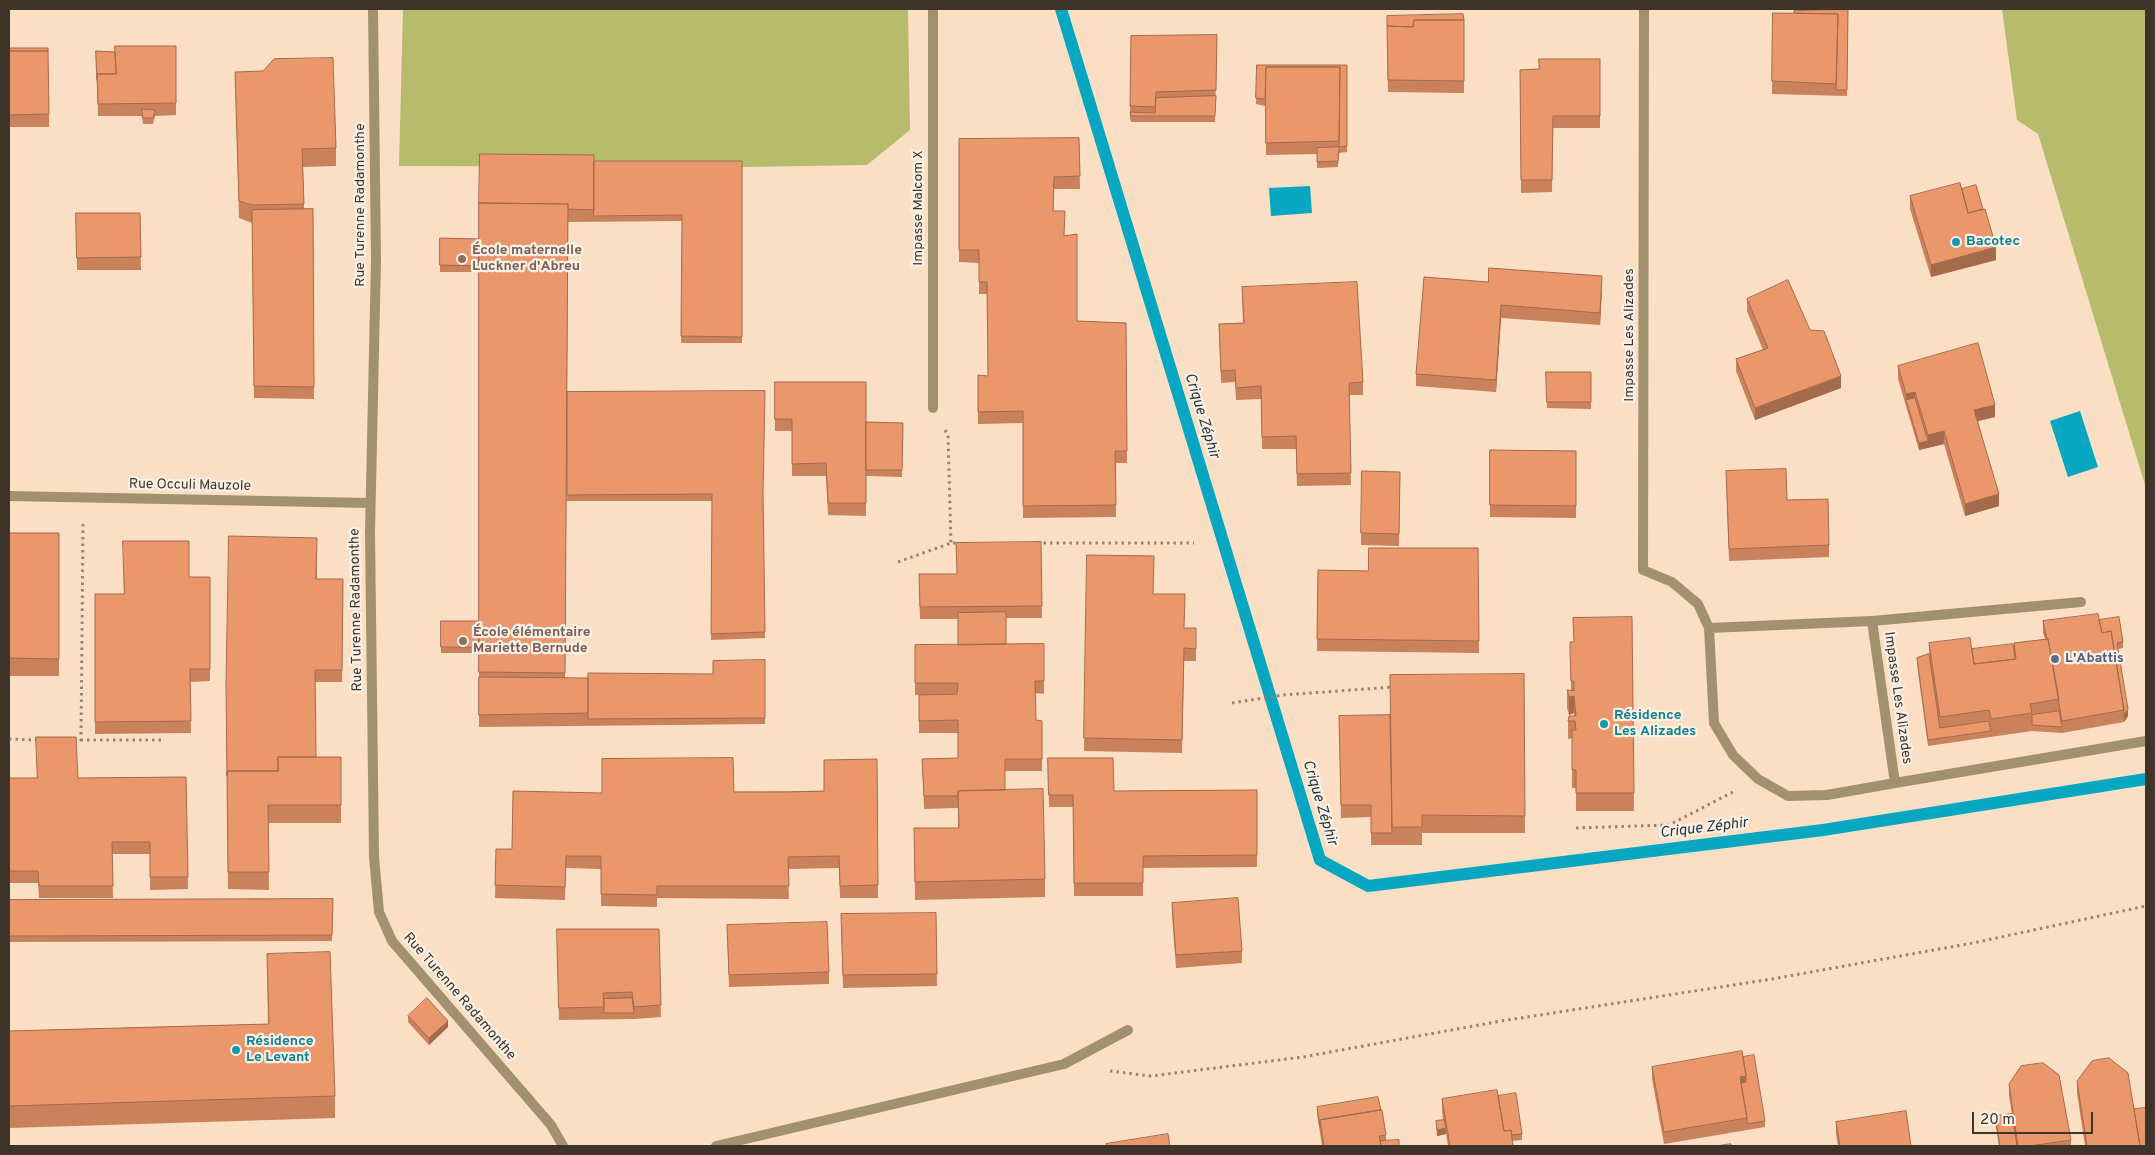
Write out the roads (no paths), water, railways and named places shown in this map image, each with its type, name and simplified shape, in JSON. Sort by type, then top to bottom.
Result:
[{"type":"street","name":"Rue Turenne Radamonthe","points":[[373,9],[376,260],[370,503],[374,848],[379,912],[392,941],[551,1125],[563,1146]]},
{"type":"street","name":"Impasse Malcom X","points":[[932,9],[933,408]]},
{"type":"street","name":"Impasse Les Alizades","points":[[1644,9],[1643,570],[1672,582],[1698,604],[1709,628],[1714,723],[1733,755],[1758,779],[1788,796],[1827,795],[1895,783],[1872,620],[1709,628]]},
{"type":"street","name":"Rue Occuli Mauzole","points":[[9,496],[370,503]]},
{"type":"street","points":[[1872,620],[2081,602]]},
{"type":"street","points":[[1895,783],[2146,741]]},
{"type":"street","points":[[716,1146],[1064,1064],[1128,1030]]},
{"type":"water","points":[[1310,186],[1312,213],[1271,216],[1269,188]]},
{"type":"water","points":[[2080,411],[2098,467],[2068,477],[2050,421]]},
{"type":"waterway","name":"Crique Zéphir","points":[[1061,9],[1320,860],[1368,886],[1823,830],[2146,779]]},
{"type":"place","name":"Bacotec","points":[[1956,242]]},
{"type":"place","name":"École maternelle Luckner d'Abreu","points":[[462,259]]},
{"type":"place","name":"École élémentaire Mariette Bernude","points":[[463,641]]},
{"type":"place","name":"L'Abattis","points":[[2055,659]]},
{"type":"place","name":"Résidence Les Alizades","points":[[1604,724]]},
{"type":"place","name":"Résidence Le Levant","points":[[236,1050]]}]
